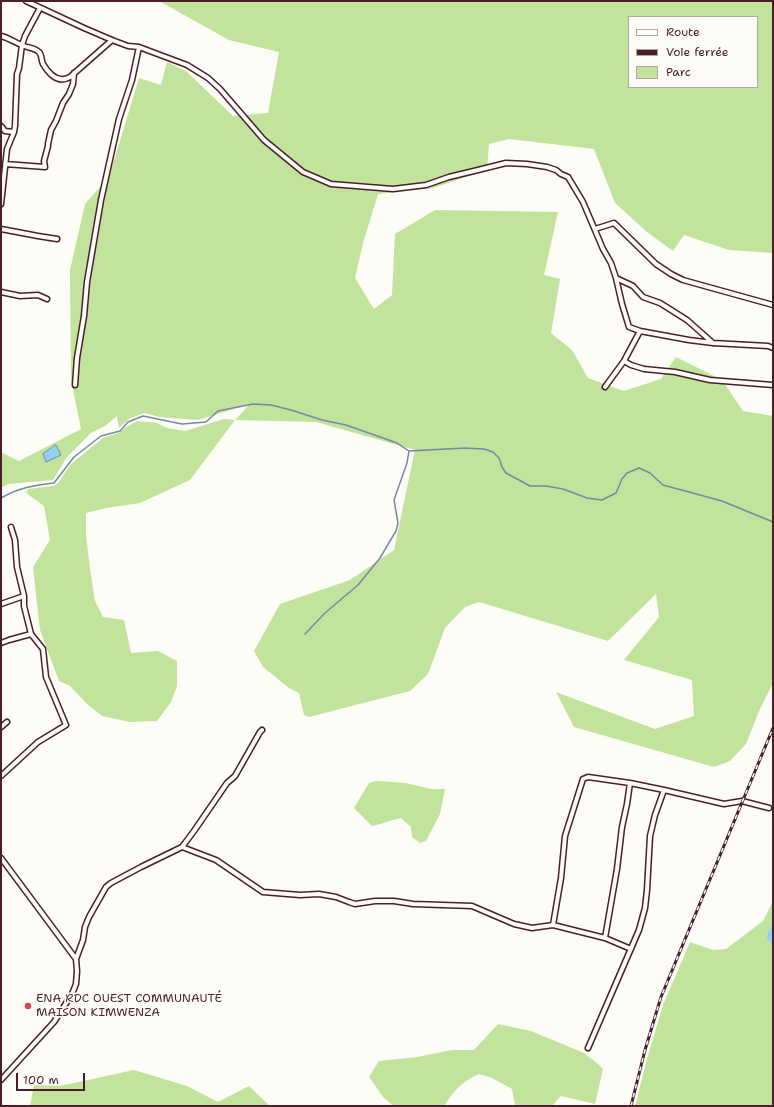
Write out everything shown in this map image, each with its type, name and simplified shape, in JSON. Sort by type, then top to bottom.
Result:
[{"type":"street","points":[[26,1],[112,40],[128,46],[139,47],[187,65],[208,78],[220,89],[264,140],[303,172],[331,184],[393,189],[426,185],[449,177],[506,163],[526,164],[556,170],[568,177],[583,202],[603,249],[611,263],[629,327],[640,331],[713,343],[768,346],[773,348]]},
{"type":"street","points":[[1,204],[7,149],[14,132],[17,74],[22,45],[40,8]]},
{"type":"street","points":[[1,36],[38,51],[41,54],[42,63],[51,76],[66,79],[112,40]]},
{"type":"street","points":[[75,385],[87,282],[100,200],[118,125],[132,80],[139,47]]},
{"type":"street","points":[[5,164],[45,167],[44,161],[51,130],[63,103],[69,94],[73,84],[74,73]]},
{"type":"street","points":[[1,126],[5,131],[14,132]]},
{"type":"street","points":[[595,229],[614,223],[656,264],[682,280],[773,305]]},
{"type":"street","points":[[1,229],[57,239]]},
{"type":"street","points":[[616,278],[633,286],[643,298],[660,303],[687,320],[713,343]]},
{"type":"street","points":[[1,292],[20,296],[38,295],[47,299]]},
{"type":"street","points":[[605,387],[624,361],[640,331]]},
{"type":"street","points":[[624,361],[644,369],[675,372],[710,380],[773,385]]},
{"type":"street","points":[[1,776],[38,742],[66,725],[46,677],[42,649],[31,634],[24,606],[24,596],[17,567],[15,540],[11,527]]},
{"type":"street","points":[[1,604],[24,596]]},
{"type":"street","points":[[1,643],[31,634]]},
{"type":"street","points":[[1,727],[7,722]]},
{"type":"street","points":[[1,1080],[54,1022],[67,1004],[76,984],[76,959],[83,940],[87,922],[106,887],[110,883],[182,847],[226,783],[235,776],[262,730]]},
{"type":"street","points":[[553,926],[561,878],[565,836],[582,779],[588,777],[630,783],[724,804],[742,801],[769,808]]},
{"type":"street","points":[[605,938],[630,783]]},
{"type":"street","points":[[588,1048],[639,930],[644,913],[647,890],[650,840],[655,815],[664,790]]},
{"type":"street","points":[[182,847],[216,860],[264,892],[300,895],[318,894],[336,897],[355,904],[375,901],[394,901],[413,904],[472,906],[514,924],[532,928],[553,926],[605,938],[632,949]]},
{"type":"street","points":[[1,858],[76,959]]},
{"type":"green space","points":[[159,1],[773,1],[773,253],[729,250],[684,235],[673,251],[647,232],[615,203],[594,149],[509,139],[489,144],[487,170],[433,188],[378,194],[363,243],[355,278],[374,309],[392,295],[395,234],[435,210],[558,212],[544,275],[560,279],[551,333],[572,350],[588,378],[624,391],[661,379],[676,357],[722,380],[743,411],[773,416],[773,683],[759,711],[746,744],[730,761],[714,767],[574,727],[556,692],[655,729],[694,716],[692,680],[624,660],[659,617],[656,594],[608,641],[479,602],[465,607],[445,628],[428,674],[410,691],[309,717],[304,715],[299,693],[289,688],[263,667],[254,651],[280,604],[350,580],[394,550],[415,450],[316,422],[235,420],[250,404],[198,420],[159,417],[145,413],[130,418],[119,428],[117,416],[105,426],[91,433],[67,457],[53,480],[8,484],[1,488],[1,452],[19,461],[81,429],[71,380],[70,270],[85,204],[109,177],[139,78],[161,85],[167,62],[186,71],[233,116],[268,113],[279,52],[229,40]]},
{"type":"green space","points":[[224,419],[235,420],[190,480],[140,503],[106,508],[86,513],[86,535],[95,601],[103,617],[124,620],[131,653],[158,651],[177,661],[177,686],[171,702],[157,721],[130,722],[102,716],[87,704],[70,686],[59,681],[40,630],[33,567],[50,540],[44,506],[26,493],[28,489],[53,486],[58,483],[71,464],[103,438],[118,433],[137,421],[157,423],[167,428],[185,431]]},
{"type":"green space","points":[[377,781],[406,783],[431,789],[445,789],[440,814],[426,841],[420,843],[412,837],[411,827],[401,818],[372,826],[354,808],[369,783]]},
{"type":"green space","points":[[773,901],[773,1106],[635,1106],[663,1005],[690,942],[713,950],[726,949],[763,921]]},
{"type":"green space","points":[[498,1024],[531,1031],[584,1053],[598,1064],[603,1069],[595,1104],[561,1096],[552,1106],[517,1106],[515,1105],[512,1089],[492,1078],[479,1074],[467,1080],[459,1087],[444,1106],[394,1106],[384,1098],[369,1077],[379,1061],[417,1057],[452,1050],[474,1050]]},
{"type":"green space","points":[[134,1070],[187,1086],[218,1102],[249,1086],[270,1106],[30,1106],[34,1085],[60,1086]]},
{"type":"water","points":[[56,445],[61,455],[46,462],[43,454]]},
{"type":"waterway","points":[[1,498],[27,488],[54,483],[74,457],[101,436],[120,431],[128,422],[143,416],[182,424],[206,422],[218,411],[253,404],[271,405],[322,420],[346,425],[397,443],[409,451],[465,448],[484,449],[493,452],[499,458],[506,473],[530,486],[546,486],[563,489],[587,498],[602,500],[616,493],[622,479],[627,473],[639,468],[650,473],[663,485],[722,501],[773,522]]},
{"type":"waterway","points":[[305,634],[325,613],[358,585],[380,558],[396,531],[398,523],[394,500],[407,463],[409,451]]},
{"type":"waterway","points":[[773,930],[771,937],[773,940]]},
{"type":"railway","points":[[631,1106],[645,1050],[661,997],[773,728]]},
{"type":"place","name":"ENA RDC OUEST COMMUNAUTÉ MAISON KIMWENZA","points":[[28,1006]]}]
